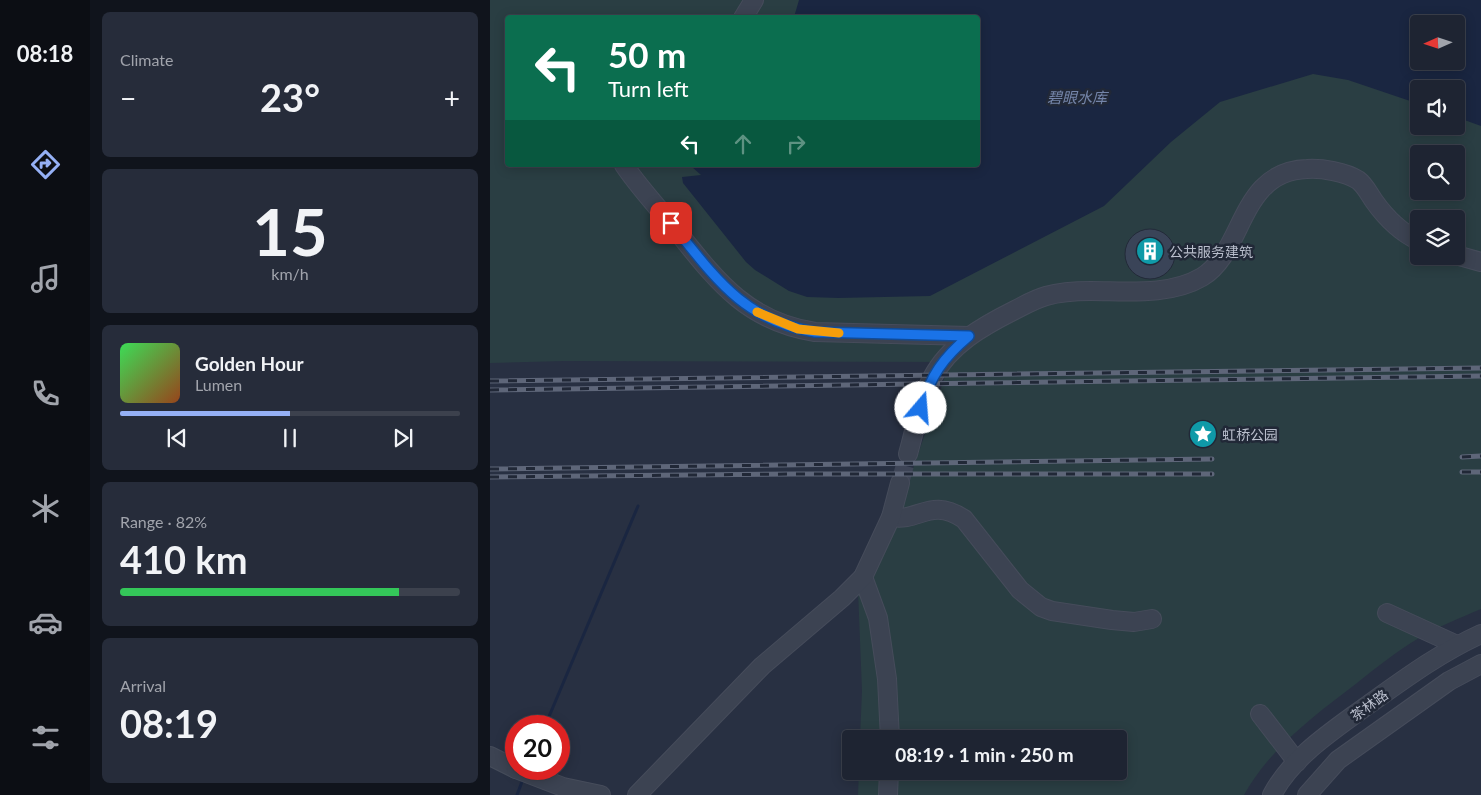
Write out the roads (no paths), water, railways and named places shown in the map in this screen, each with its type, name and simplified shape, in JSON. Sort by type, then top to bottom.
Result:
[{"type":"street","points":[[745,15],[754,0]]},
{"type":"street","points":[[626,167],[718,281],[742,303],[770,318],[798,329],[815,332],[969,336]]},
{"type":"street","points":[[908,454],[932,378],[948,354],[969,336],[998,318],[1046,296],[1076,291],[1151,290],[1193,282],[1213,268],[1232,239],[1246,211],[1261,190],[1274,179],[1287,172],[1299,169],[1330,171],[1358,180],[1395,226],[1410,236]]},
{"type":"street","points":[[1465,258],[1481,262]]},
{"type":"street","points":[[636,795],[762,666],[815,622],[863,577],[891,518],[900,482]]},
{"type":"street","points":[[891,518],[902,518],[932,510],[944,510],[954,513],[964,519],[1020,590],[1041,607],[1052,611],[1112,620],[1134,622],[1152,618]]},
{"type":"street","points":[[863,577],[878,618],[887,679],[890,730]]},
{"type":"street","points":[[1387,613],[1458,645]]},
{"type":"street","name":"茶林路","points":[[1272,795],[1297,762],[1320,740],[1422,666],[1481,634]]},
{"type":"street","name":"茶林路","points":[[1307,795],[1338,760],[1449,681],[1481,664]]},
{"type":"street","points":[[1260,714],[1297,762]]},
{"type":"street","points":[[490,756],[505,763]]},
{"type":"street","points":[[544,780],[562,787],[601,795]]},
{"type":"street","points":[[888,795],[889,780]]},
{"type":"water","name":"碧眼水库","points":[[799,0],[1481,0],[1481,126],[1465,120],[1465,80],[1410,80],[1410,101],[1348,80],[1313,74],[1220,102],[1171,142],[1104,206],[930,296],[807,297],[789,291],[755,270],[746,262],[683,183],[682,177],[701,175],[692,167],[980,167],[980,15],[795,15]]},
{"type":"waterway","points":[[550,715],[638,506]]},
{"type":"waterway","points":[[517,795],[523,780]]},
{"type":"tunnel","points":[[900,483],[908,454]]},
{"type":"railway","points":[[490,381],[1481,368]]},
{"type":"railway","points":[[490,390],[1481,376]]},
{"type":"railway","points":[[1462,457],[1481,456]]},
{"type":"railway","points":[[490,469],[1212,459]]},
{"type":"railway","points":[[1462,472],[1481,472]]},
{"type":"railway","points":[[490,477],[795,474],[1212,474]]},
{"type":"place","name":"公共服务建筑","points":[[1150,251]]},
{"type":"place","name":"虹桥公园","points":[[1203,434]]}]
